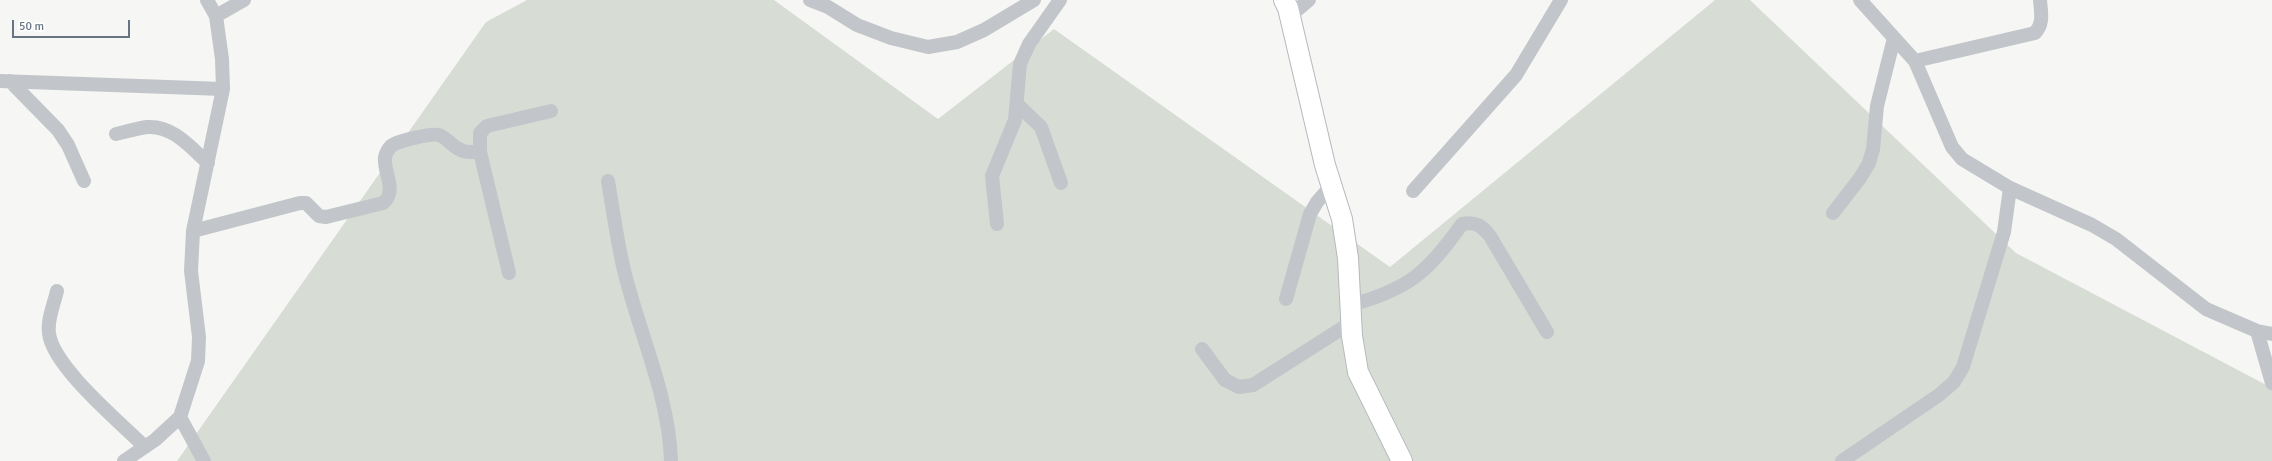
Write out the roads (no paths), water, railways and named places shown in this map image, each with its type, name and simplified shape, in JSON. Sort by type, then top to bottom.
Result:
[{"type":"street","points":[[124,461],[145,447],[180,417],[198,362],[198,337],[191,271],[193,231],[222,89],[222,59],[216,16],[207,0]]},
{"type":"street","points":[[216,16],[244,0]]},
{"type":"street","points":[[810,0],[828,7],[857,25],[890,38],[928,48],[957,42],[984,30],[1034,0]]},
{"type":"street","points":[[997,224],[992,190],[992,176],[1010,133],[1017,104],[1020,64],[1029,44],[1060,0]]},
{"type":"street","points":[[1309,0],[1287,8],[1331,186],[1342,219],[1348,258],[1352,336],[1358,372],[1402,461]]},
{"type":"street","points":[[1413,191],[1516,74],[1560,0]]},
{"type":"street","points":[[1860,0],[1876,20],[1915,61],[1952,147],[1962,159],[2010,188],[2092,225],[2110,235],[2206,308],[2257,331],[2272,334]]},
{"type":"street","points":[[1915,61],[2035,33],[2040,27],[2042,19],[2040,0]]},
{"type":"street","points":[[1832,213],[1860,178],[1869,164],[1873,149],[1877,106],[1894,38]]},
{"type":"street","points":[[5,81],[222,89]]},
{"type":"street","points":[[5,81],[58,130],[68,145],[84,181]]},
{"type":"street","points":[[1017,104],[1041,127],[1061,183]]},
{"type":"street","points":[[509,273],[480,152],[480,133],[486,126],[551,111]]},
{"type":"street","points":[[116,134],[148,127],[162,128],[180,138],[208,163]]},
{"type":"street","points":[[193,231],[300,203],[306,203],[319,216],[326,217],[383,203],[388,199],[390,192],[385,157],[387,150],[392,145],[428,135],[438,135],[446,138],[461,150],[480,152]]},
{"type":"street","points":[[608,180],[624,270],[651,358],[664,411],[669,436],[671,461]]},
{"type":"street","points":[[1286,299],[1310,214],[1317,202],[1331,186]]},
{"type":"street","points":[[1842,461],[1939,395],[1954,382],[1962,367],[2004,232],[2010,188]]},
{"type":"street","points":[[1202,349],[1225,380],[1239,387],[1253,385],[1352,313],[1422,273],[1440,255],[1462,224],[1472,222],[1481,225],[1490,236],[1547,332]]},
{"type":"street","points":[[57,291],[49,334],[59,357],[76,380],[145,447]]},
{"type":"street","points":[[2257,331],[2272,383]]},
{"type":"street","points":[[180,417],[204,461]]}]
